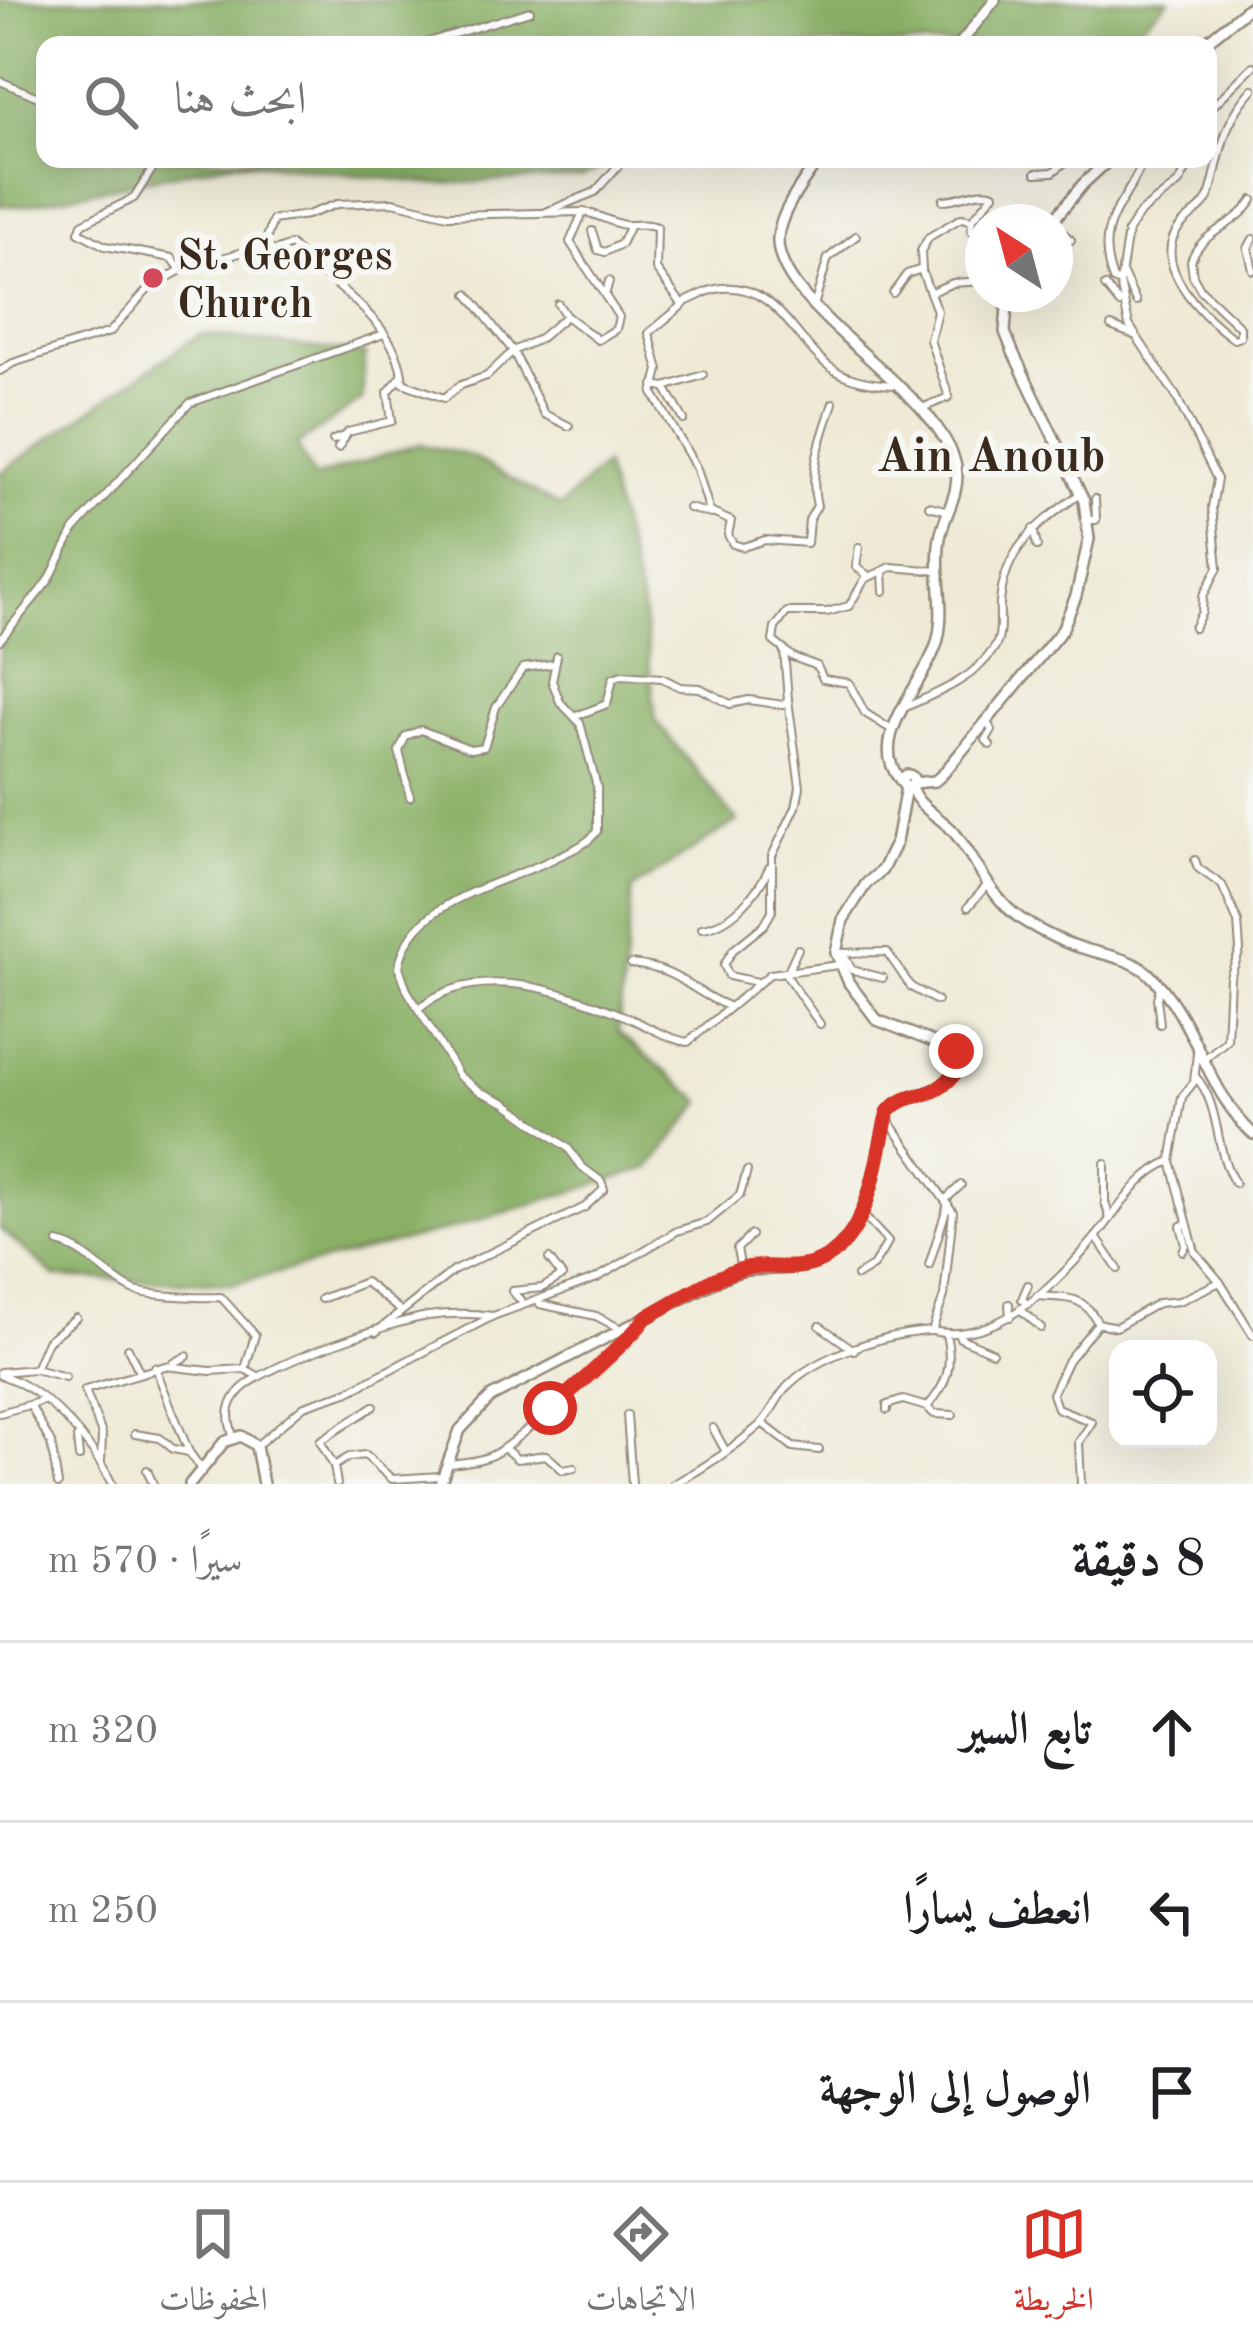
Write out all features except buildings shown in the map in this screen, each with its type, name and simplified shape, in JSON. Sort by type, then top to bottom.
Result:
[{"type":"main road","points":[[966,36],[995,0]]},
{"type":"main road","points":[[1214,36],[1253,4]]},
{"type":"main road","points":[[814,168],[783,219],[778,249],[786,268],[814,306],[922,408],[951,453],[960,478],[939,539],[938,638],[892,730],[892,766],[909,782],[920,803],[956,835],[1002,904],[1028,924],[1072,945],[1139,967],[1160,987],[1188,1029],[1224,1102],[1253,1134]]},
{"type":"main road","points":[[1068,204],[1100,168]]},
{"type":"main road","points":[[909,782],[942,776],[1062,630],[1087,555],[1090,520],[1012,352],[1005,332],[1006,312]]},
{"type":"main road","points":[[441,1480],[460,1430],[491,1397],[741,1270],[811,1265],[841,1244],[861,1213],[886,1118],[897,1102],[934,1094],[960,1066],[960,1058],[948,1046],[877,1020],[839,957],[848,911],[866,884],[882,871],[894,848],[909,782]]},
{"type":"main road","points":[[191,1484],[233,1436],[256,1446],[263,1484]]},
{"type":"street","points":[[448,36],[530,11]]},
{"type":"street","points":[[1217,102],[1253,66]]},
{"type":"street","points":[[0,81],[36,96]]},
{"type":"street","points":[[1217,163],[1228,120],[1253,88]]},
{"type":"street","points":[[152,168],[134,198],[82,224],[79,232],[105,246],[172,258],[181,270]]},
{"type":"street","points":[[537,214],[577,203],[595,192],[616,168]]},
{"type":"street","points":[[1036,173],[1058,168]]},
{"type":"street","points":[[1136,302],[1121,278],[1110,272],[1106,227],[1139,168]]},
{"type":"street","points":[[1187,168],[1179,183],[1141,212],[1128,231],[1121,278],[1129,325],[1176,396],[1217,479],[1212,507],[1218,568],[1194,628]]},
{"type":"street","points":[[1216,168],[1208,199],[1179,226],[1170,256],[1176,278],[1234,339],[1242,334],[1240,326],[1202,290],[1191,261],[1201,240],[1236,220],[1253,200]]},
{"type":"street","points":[[943,200],[961,200],[984,190],[997,193],[987,204]]},
{"type":"street","points":[[264,246],[273,220],[308,215],[337,204],[402,203],[448,215],[583,212],[657,227],[656,268],[684,303]]},
{"type":"street","points":[[558,304],[592,338],[604,339],[619,323],[570,242],[583,212]]},
{"type":"street","points":[[922,408],[952,400],[930,340],[937,311],[922,269],[921,251],[929,237],[965,219]]},
{"type":"street","points":[[592,231],[598,250],[605,252],[621,244],[630,225]]},
{"type":"street","points":[[814,306],[828,258],[856,236]]},
{"type":"street","points":[[1253,239],[1253,270]]},
{"type":"street","points":[[0,371],[110,332],[150,287],[181,270],[264,246],[275,250],[287,244],[293,247],[368,314],[400,356],[406,386],[444,398],[487,376],[513,351],[539,339],[566,316]]},
{"type":"street","points":[[893,293],[907,274],[922,269]]},
{"type":"street","points":[[605,296],[609,280]]},
{"type":"street","points":[[931,292],[965,282]]},
{"type":"street","points":[[1105,286],[1123,306]]},
{"type":"street","points":[[711,514],[700,475],[657,402],[654,385],[659,370],[649,333],[684,303],[716,289],[743,291],[789,318],[832,370],[899,385]]},
{"type":"street","points":[[468,294],[513,351],[544,414],[569,426]]},
{"type":"street","points":[[1111,326],[1138,337]]},
{"type":"street","points":[[0,640],[49,580],[74,530],[190,403],[384,334]]},
{"type":"street","points":[[333,440],[361,426],[392,421],[388,392],[403,374]]},
{"type":"street","points":[[654,385],[665,387],[703,375]]},
{"type":"street","points":[[665,387],[684,420]]},
{"type":"street","points":[[689,508],[729,518],[728,535],[738,546],[765,540],[807,543],[809,520],[818,506],[813,489],[817,454],[833,403]]},
{"type":"street","points":[[338,448],[344,436]]},
{"type":"street","points":[[906,707],[954,684],[994,650],[1004,587],[1015,556],[1033,529],[1081,493]]},
{"type":"street","points":[[1090,520],[1096,520],[1095,500]]},
{"type":"street","points":[[929,506],[949,511]]},
{"type":"street","points":[[1033,529],[1037,546]]},
{"type":"street","points":[[859,548],[856,567],[869,576]]},
{"type":"street","points":[[892,730],[865,713],[849,682],[824,679],[818,666],[784,650],[773,641],[773,634],[787,612],[849,606],[869,576],[891,567],[939,571]]},
{"type":"street","points":[[883,571],[884,591]]},
{"type":"street","points":[[702,928],[716,927],[762,883],[800,787],[784,650]]},
{"type":"street","points":[[376,1332],[453,1271],[585,1207],[604,1189],[568,1148],[459,1076],[399,967],[407,942],[424,920],[453,899],[511,879],[587,842],[597,831],[597,787],[576,716],[556,695],[555,660],[523,668],[496,707],[484,747],[470,749],[421,730],[406,736],[399,751],[410,797]]},
{"type":"street","points":[[576,716],[607,704],[613,678],[622,675],[662,678],[680,687],[700,688],[730,704],[749,700],[783,704],[788,700]]},
{"type":"street","points":[[987,723],[992,730],[986,740],[990,745]]},
{"type":"street","points":[[1195,860],[1228,895],[1240,939],[1230,977],[1227,1040],[1199,1056],[1195,1076],[1182,1096],[1172,1161],[1195,1252],[1253,1335]]},
{"type":"street","points":[[757,982],[730,976],[724,965],[770,916],[774,901],[771,864]]},
{"type":"street","points":[[968,907],[988,884]]},
{"type":"street","points":[[787,971],[798,949]]},
{"type":"street","points":[[419,1008],[448,992],[512,983],[606,1008],[683,1042],[696,1038],[757,982],[839,957],[890,954],[911,987],[937,1001]]},
{"type":"street","points":[[839,957],[852,970],[883,978]]},
{"type":"street","points":[[631,964],[679,976],[696,992],[728,1006]]},
{"type":"street","points":[[787,971],[820,1024]]},
{"type":"street","points":[[1160,987],[1160,1024]]},
{"type":"street","points":[[1195,1076],[1208,1094],[1217,1124],[1218,1153],[1234,1183]]},
{"type":"street","points":[[886,1118],[953,1212],[944,1296],[932,1331]]},
{"type":"street","points":[[674,1484],[762,1424],[794,1381],[832,1357],[901,1334],[958,1333],[1024,1307],[1096,1237],[1140,1182],[1172,1161]]},
{"type":"street","points":[[1105,1162],[1110,1220]]},
{"type":"street","points":[[536,1303],[604,1274],[676,1231],[707,1222],[740,1195],[747,1171]]},
{"type":"street","points":[[929,1265],[947,1202],[962,1184]]},
{"type":"street","points":[[856,1276],[873,1266],[888,1242],[861,1213]]},
{"type":"street","points":[[1183,1251],[1181,1226],[1187,1223]]},
{"type":"street","points":[[741,1270],[736,1249],[751,1235]]},
{"type":"street","points":[[1096,1237],[1118,1269]]},
{"type":"street","points":[[58,1243],[96,1262],[132,1290],[160,1296],[221,1297],[255,1335],[245,1369]]},
{"type":"street","points":[[524,1303],[512,1291],[542,1288],[562,1276],[550,1259]]},
{"type":"street","points":[[321,1299],[365,1282],[400,1311]]},
{"type":"street","points":[[1036,1296],[1080,1300],[1098,1323],[1116,1327],[1158,1303],[1179,1301],[1220,1282]]},
{"type":"street","points":[[1028,1285],[1024,1307],[1041,1328]]},
{"type":"street","points":[[256,1446],[304,1406],[347,1392],[524,1303],[596,1316],[619,1328]]},
{"type":"street","points":[[1009,1304],[1010,1316]]},
{"type":"street","points":[[233,1436],[230,1405],[258,1376],[299,1357],[434,1315],[493,1316]]},
{"type":"street","points":[[35,1369],[46,1341],[76,1318]]},
{"type":"street","points":[[446,1464],[482,1459],[504,1448],[642,1327],[645,1318]]},
{"type":"street","points":[[1082,1484],[1079,1442],[1092,1421],[1057,1408],[1052,1394],[1068,1360],[1098,1323]]},
{"type":"street","points":[[820,1326],[854,1350]]},
{"type":"street","points":[[958,1333],[992,1352]]},
{"type":"street","points":[[927,1407],[950,1371],[946,1334]]},
{"type":"street","points":[[128,1348],[139,1371]]},
{"type":"street","points":[[165,1366],[187,1356]]},
{"type":"street","points":[[101,1461],[102,1434],[84,1391],[165,1366],[245,1369],[258,1376]]},
{"type":"street","points":[[155,1367],[189,1452],[202,1470]]},
{"type":"street","points":[[0,1373],[35,1369],[64,1377]]},
{"type":"street","points":[[0,1373],[20,1381],[44,1401],[101,1461],[112,1484]]},
{"type":"street","points":[[887,1410],[887,1405],[903,1400],[934,1414],[953,1415]]},
{"type":"street","points":[[0,1413],[44,1401]]},
{"type":"street","points":[[29,1405],[51,1443],[58,1484]]},
{"type":"street","points":[[337,1484],[334,1466],[320,1441],[374,1406]]},
{"type":"street","points":[[627,1415],[632,1484]]},
{"type":"street","points":[[762,1424],[793,1447],[819,1450]]},
{"type":"street","points":[[713,1428],[725,1450]]},
{"type":"street","points":[[76,1434],[79,1456]]},
{"type":"street","points":[[135,1434],[160,1438],[173,1449],[189,1452]]},
{"type":"street","points":[[504,1448],[517,1459],[546,1455],[563,1470],[574,1468]]},
{"type":"street","points":[[334,1466],[365,1455],[392,1479],[441,1480]]},
{"type":"street","points":[[147,1470],[153,1484]]},
{"type":"green space","points":[[0,0],[1169,0],[1129,36],[36,36],[36,168],[203,168],[20,206],[0,205]]},
{"type":"green space","points":[[297,168],[602,168],[582,177],[435,184]]},
{"type":"green space","points":[[200,334],[365,354],[362,400],[297,445],[314,478],[419,444],[470,456],[560,507],[604,465],[643,608],[656,721],[737,821],[632,889],[618,1032],[702,1102],[650,1168],[443,1231],[233,1284],[56,1277],[0,1229],[0,473]]},
{"type":"place","name":"St. Georges Church","points":[[153,278]]},
{"type":"district","name":"Ain Anoub","points":[[991,454]]},
{"type":"route","points":[[550,1408],[642,1327],[645,1318],[741,1270],[811,1265],[833,1251],[861,1213],[888,1112],[897,1102],[934,1094],[943,1087],[960,1066],[956,1051]]}]
